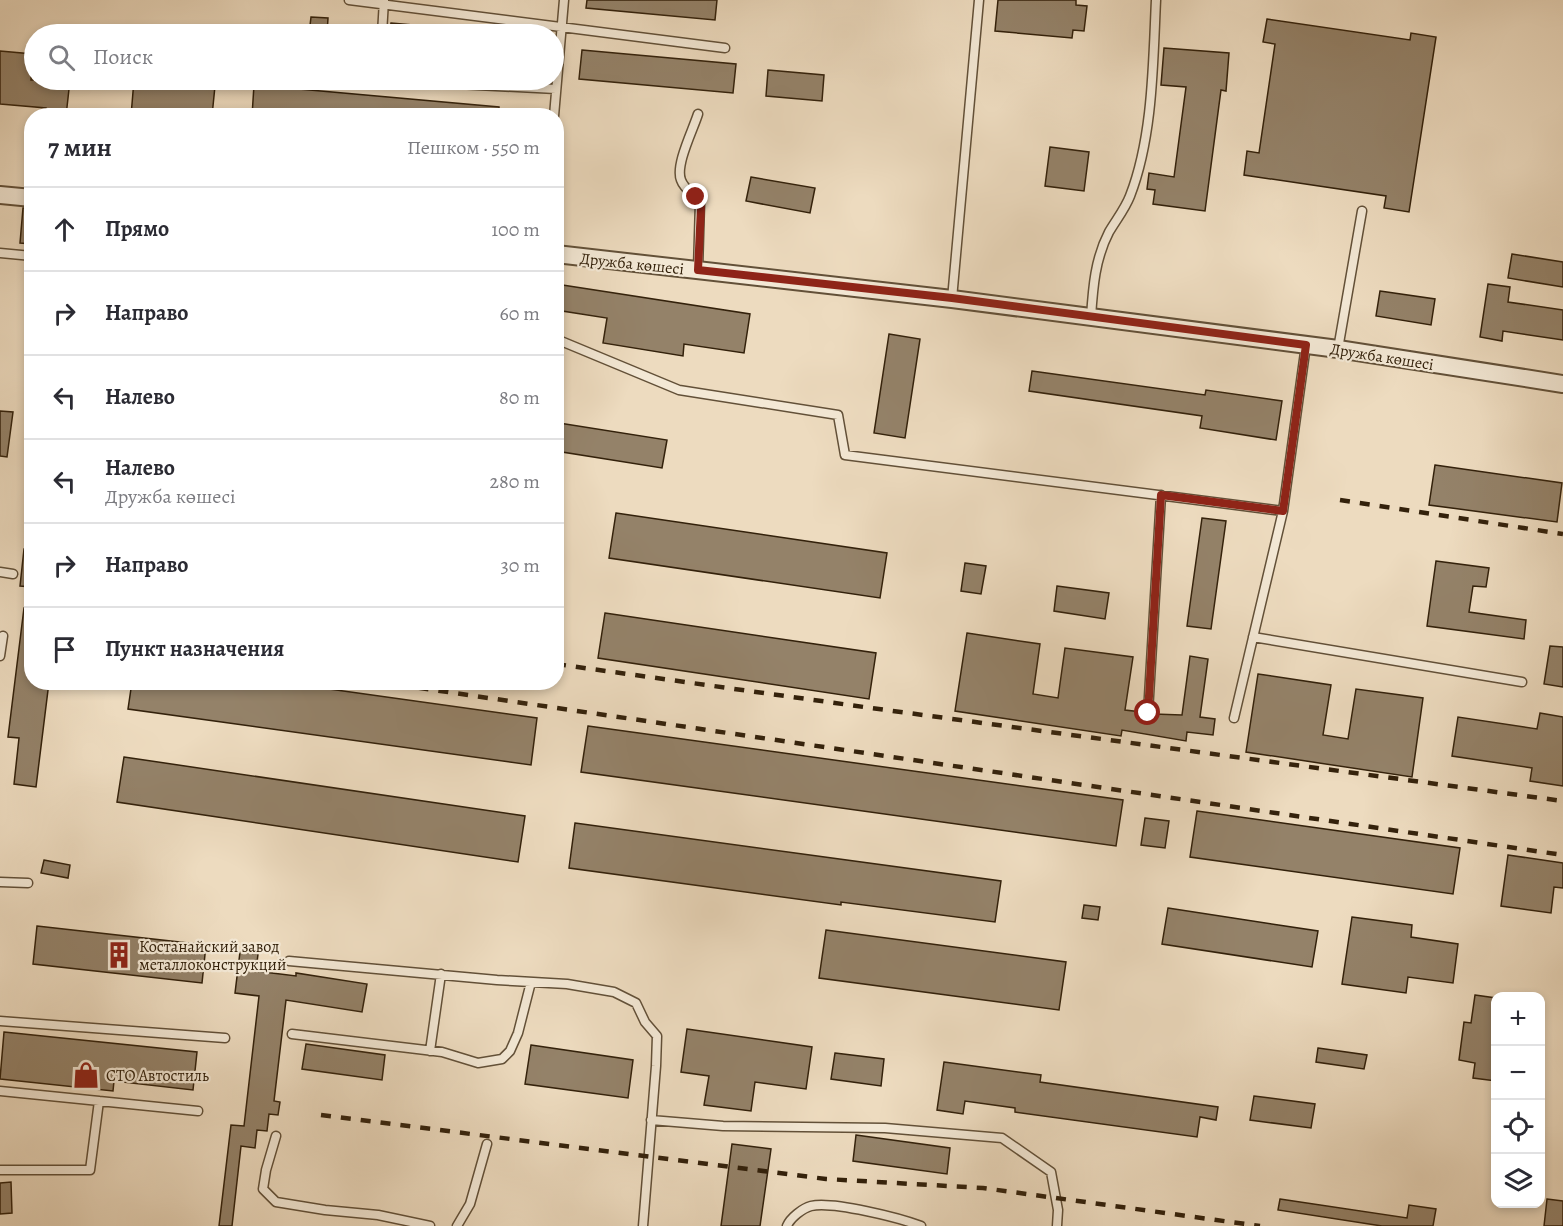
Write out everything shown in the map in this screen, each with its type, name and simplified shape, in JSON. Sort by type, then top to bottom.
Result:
[{"type":"street","points":[[0,195],[24,197]]},
{"type":"street","name":"Дружба көшесі","points":[[564,255],[952,298],[1338,349],[1563,384]]},
{"type":"lane","points":[[349,0],[384,2],[540,24]]},
{"type":"lane","points":[[561,24],[564,0]]},
{"type":"lane","points":[[952,298],[979,0]]},
{"type":"lane","points":[[1091,317],[1093,277],[1100,252],[1109,232],[1130,198],[1141,160],[1151,96],[1156,0]]},
{"type":"lane","points":[[383,24],[384,2]]},
{"type":"lane","points":[[564,27],[725,48]]},
{"type":"lane","points":[[555,108],[556,90]]},
{"type":"lane","points":[[698,114],[679,169],[681,180],[700,202],[698,270]]},
{"type":"lane","points":[[1338,349],[1362,211]]},
{"type":"lane","points":[[0,253],[24,255]]},
{"type":"lane","points":[[564,342],[679,390],[838,415],[845,456],[1283,511]]},
{"type":"lane","points":[[1234,718],[1283,511],[1306,345]]},
{"type":"lane","points":[[1148,713],[1161,495]]},
{"type":"lane","points":[[0,572],[13,574]]},
{"type":"lane","points":[[0,656],[3,636]]},
{"type":"lane","points":[[1253,637],[1522,682]]},
{"type":"lane","points":[[0,882],[28,883]]},
{"type":"lane","points":[[289,961],[567,984],[614,992],[636,1003],[645,1022],[657,1036],[643,1226]]},
{"type":"lane","points":[[430,1051],[441,974]]},
{"type":"lane","points":[[292,1034],[430,1051],[478,1062],[502,1059],[510,1051],[518,1033],[531,982]]},
{"type":"lane","points":[[0,1021],[225,1038]]},
{"type":"lane","points":[[0,1091],[198,1111]]},
{"type":"lane","points":[[0,1170],[90,1170],[99,1101]]},
{"type":"lane","points":[[651,1120],[723,1126],[885,1128],[1002,1138],[1051,1172],[1058,1210],[1057,1226]]},
{"type":"lane","points":[[276,1136],[263,1189],[276,1202],[378,1215],[430,1226]]},
{"type":"lane","points":[[457,1226],[470,1204],[487,1144]]},
{"type":"lane","points":[[787,1226],[789,1220],[810,1206],[831,1206],[892,1216],[921,1226]]},
{"type":"building","points":[[587,0],[717,0],[715,20],[586,8]]},
{"type":"building","points":[[998,0],[1076,0],[1076,5],[1087,6],[1084,31],[1073,30],[1072,38],[995,31]]},
{"type":"building","points":[[311,17],[328,18],[328,24],[310,24]]},
{"type":"building","points":[[1267,19],[1410,40],[1411,33],[1436,37],[1409,212],[1384,208],[1386,196],[1244,175],[1247,151],[1259,153],[1275,44],[1263,42]]},
{"type":"building","points":[[1164,48],[1229,53],[1226,91],[1221,90],[1205,211],[1153,204],[1155,190],[1147,189],[1149,173],[1174,177],[1186,87],[1161,85]]},
{"type":"building","points":[[582,50],[736,64],[733,93],[579,79]]},
{"type":"building","points":[[0,51],[24,53],[24,90],[69,90],[67,108],[0,104]]},
{"type":"building","points":[[768,70],[824,75],[822,101],[766,96]]},
{"type":"building","points":[[133,90],[215,90],[213,108],[132,108]]},
{"type":"building","points":[[254,90],[310,90],[499,107],[499,108],[253,108]]},
{"type":"building","points":[[1050,147],[1089,152],[1084,191],[1045,186]]},
{"type":"building","points":[[751,177],[815,188],[810,213],[746,201]]},
{"type":"building","points":[[23,208],[24,208],[24,243],[20,243]]},
{"type":"building","points":[[1512,254],[1563,262],[1563,287],[1508,278]]},
{"type":"building","points":[[1488,284],[1510,287],[1508,302],[1563,310],[1563,340],[1503,331],[1502,341],[1480,337]]},
{"type":"building","points":[[564,285],[750,314],[744,353],[684,344],[683,356],[603,343],[607,318],[564,311]]},
{"type":"building","points":[[1380,291],[1435,299],[1431,325],[1376,316]]},
{"type":"building","points":[[889,334],[920,339],[905,438],[874,433]]},
{"type":"building","points":[[1032,371],[1205,395],[1206,390],[1282,401],[1276,440],[1200,428],[1202,416],[1029,391]]},
{"type":"building","points":[[0,411],[13,412],[7,457],[0,456]]},
{"type":"building","points":[[564,424],[667,440],[662,468],[564,452]]},
{"type":"building","points":[[1435,465],[1562,483],[1557,522],[1429,505]]},
{"type":"building","points":[[616,513],[887,553],[880,598],[609,558]]},
{"type":"building","points":[[1202,518],[1226,521],[1211,629],[1187,626]]},
{"type":"building","points":[[24,549],[24,586],[20,586]]},
{"type":"building","points":[[1436,561],[1489,568],[1486,587],[1473,586],[1469,612],[1526,620],[1524,639],[1427,626]]},
{"type":"building","points":[[965,563],[986,566],[981,594],[961,591]]},
{"type":"building","points":[[1057,586],[1109,593],[1105,619],[1054,611]]},
{"type":"building","points":[[24,608],[24,690],[48,690],[36,787],[14,784],[19,738],[8,737]]},
{"type":"building","points":[[605,613],[876,653],[869,699],[598,658]]},
{"type":"building","points":[[967,633],[1040,644],[1033,694],[1058,698],[1065,648],[1133,657],[1125,710],[1142,712],[1147,719],[1154,714],[1182,715],[1190,656],[1208,659],[1200,717],[1215,719],[1213,735],[1187,732],[1186,741],[1122,730],[1121,736],[955,711]]},
{"type":"building","points":[[1550,646],[1563,647],[1563,687],[1544,684]]},
{"type":"building","points":[[1258,674],[1331,685],[1323,735],[1348,739],[1356,689],[1423,698],[1412,777],[1246,752]]},
{"type":"building","points":[[131,690],[336,690],[537,718],[531,765],[128,709]]},
{"type":"building","points":[[1540,713],[1563,717],[1563,786],[1530,781],[1532,768],[1452,756],[1458,717],[1537,729]]},
{"type":"building","points":[[588,726],[1123,800],[1116,846],[581,772]]},
{"type":"building","points":[[124,757],[525,816],[518,862],[117,802]]},
{"type":"building","points":[[1197,811],[1460,848],[1453,894],[1190,857]]},
{"type":"building","points":[[1145,818],[1169,821],[1165,848],[1141,845]]},
{"type":"building","points":[[575,823],[1001,881],[995,922],[841,902],[841,905],[569,868]]},
{"type":"building","points":[[1508,855],[1563,863],[1563,888],[1554,887],[1551,913],[1501,906]]},
{"type":"building","points":[[44,860],[70,865],[68,878],[41,873]]},
{"type":"building","points":[[1084,905],[1100,907],[1098,920],[1082,918]]},
{"type":"building","points":[[1168,908],[1318,931],[1312,967],[1162,944]]},
{"type":"building","points":[[1352,917],[1412,925],[1411,937],[1458,944],[1453,983],[1408,977],[1406,993],[1342,984]]},
{"type":"building","name":"Костанайский завод металлоконструкций","points":[[37,926],[206,945],[202,983],[33,964]]},
{"type":"building","points":[[826,930],[1066,962],[1059,1010],[819,978]]},
{"type":"building","points":[[240,952],[258,954],[256,971],[296,976],[296,973],[367,984],[362,1012],[286,1000],[274,1101],[280,1102],[278,1115],[269,1114],[267,1131],[257,1130],[255,1148],[241,1146],[232,1226],[219,1226],[231,1125],[244,1126],[259,996],[235,993]]},
{"type":"building","points":[[1475,995],[1491,997],[1491,1080],[1473,1078],[1475,1063],[1459,1060],[1464,1022],[1471,1023]]},
{"type":"building","points":[[687,1029],[812,1047],[806,1089],[755,1082],[751,1111],[704,1105],[709,1076],[681,1072]]},
{"type":"building","points":[[4,1032],[197,1052],[193,1090],[114,1081],[113,1091],[0,1079]]},
{"type":"building","points":[[306,1044],[385,1055],[382,1080],[302,1069]]},
{"type":"building","points":[[531,1045],[633,1060],[628,1098],[525,1084]]},
{"type":"building","points":[[1318,1048],[1367,1055],[1364,1069],[1316,1062]]},
{"type":"building","points":[[835,1053],[884,1059],[881,1086],[831,1079]]},
{"type":"building","points":[[944,1062],[1041,1075],[1040,1082],[1218,1107],[1216,1120],[1200,1117],[1197,1137],[1015,1112],[1015,1108],[965,1101],[963,1114],[937,1110]]},
{"type":"building","points":[[1254,1096],[1315,1104],[1311,1128],[1250,1120]]},
{"type":"building","points":[[856,1135],[950,1148],[947,1174],[853,1161]]},
{"type":"building","points":[[732,1144],[771,1149],[760,1226],[721,1226]]},
{"type":"building","points":[[11,1182],[12,1213],[0,1214],[0,1183]]},
{"type":"building","points":[[1280,1199],[1407,1218],[1409,1205],[1436,1209],[1433,1226],[1382,1226],[1278,1210]]},
{"type":"building","points":[[1547,1199],[1563,1201],[1563,1226],[1544,1226]]},
{"type":"railway","points":[[1340,500],[1563,534]]},
{"type":"railway","points":[[564,665],[1563,801]]},
{"type":"railway","points":[[434,690],[1563,855]]},
{"type":"railway","points":[[321,1115],[826,1179],[983,1188],[1260,1226]]},
{"type":"place","name":"Костанайский завод металлоконструкций","points":[[119,955]]},
{"type":"place","name":"СТО Автостиль","points":[[86,1075]]},
{"type":"route","points":[[696,197],[701,208],[698,270],[952,298],[1306,345],[1283,511],[1161,495],[1148,713]]}]
